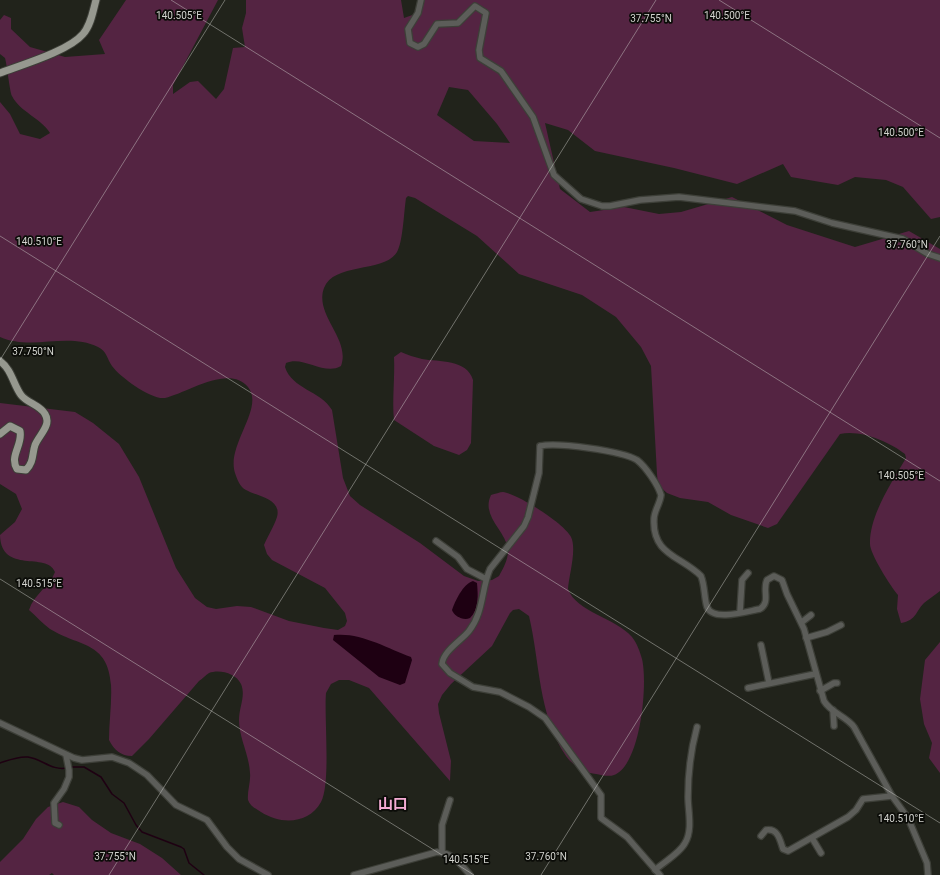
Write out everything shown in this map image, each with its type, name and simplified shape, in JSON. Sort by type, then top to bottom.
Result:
[{"type":"main road","points":[[0,73],[37,60],[69,45],[83,35],[90,21],[96,0]]},
{"type":"main road","points":[[0,361],[9,370],[20,394],[26,401],[37,407],[45,414],[47,424],[35,444],[32,465],[26,470],[17,469],[14,465],[14,459],[21,438],[20,431],[10,426],[0,434]]},
{"type":"street","points":[[421,0],[418,13],[408,29],[409,40],[416,46],[424,44],[437,24],[458,23],[475,6],[486,13],[479,50],[480,58],[501,71],[513,86],[533,117],[554,175],[581,199],[602,206],[610,206],[657,197],[686,197],[791,210],[844,226],[903,238],[928,254],[940,258]]},
{"type":"street","points":[[660,875],[627,837],[601,818],[601,795],[545,718],[530,707],[500,692],[473,687],[443,667],[444,657],[463,638],[477,618],[484,598],[486,579],[490,569],[524,526],[528,518],[539,473],[540,446],[575,446],[626,456],[640,463],[662,495],[654,518],[656,533],[661,547],[701,576],[707,606],[711,612],[722,616],[762,608],[766,600],[766,580],[777,576],[782,580],[787,594],[802,622],[815,674],[825,704],[847,718],[854,727],[892,796],[908,818],[927,863],[928,875]]},
{"type":"street","points":[[436,541],[458,557],[467,569],[486,579]]},
{"type":"street","points":[[740,612],[742,580],[748,573]]},
{"type":"street","points":[[802,622],[811,615]]},
{"type":"street","points":[[806,638],[827,632],[841,625]]},
{"type":"street","points":[[761,645],[769,683]]},
{"type":"street","points":[[748,688],[815,674]]},
{"type":"street","points":[[820,691],[834,682],[837,683]]},
{"type":"street","points":[[833,710],[834,726]]},
{"type":"street","points":[[0,722],[66,755],[82,760],[112,757],[129,763],[147,775],[176,805],[207,820],[227,847],[239,859],[268,875]]},
{"type":"street","points":[[655,870],[683,846],[687,838],[690,807],[688,798],[689,771],[697,726]]},
{"type":"street","points":[[59,825],[55,823],[54,806],[69,777],[70,770],[66,755]]},
{"type":"street","points":[[761,836],[766,830],[774,831],[777,833],[783,849],[788,851],[854,812],[863,799],[892,796]]},
{"type":"street","points":[[442,852],[442,825],[450,800]]},
{"type":"street","points":[[812,838],[821,854]]},
{"type":"street","points":[[354,875],[425,854],[442,852],[456,858],[470,875]]},
{"type":"shaded area","points":[[126,0],[218,0],[173,85],[173,94],[190,82],[198,81],[216,99],[224,89],[233,48],[245,47],[242,28],[246,13],[246,0],[401,0],[404,18],[418,13],[423,0],[940,0],[940,217],[931,219],[903,187],[886,180],[855,177],[838,185],[791,177],[783,164],[737,184],[674,168],[595,151],[568,130],[545,123],[560,189],[590,212],[624,207],[659,214],[681,212],[732,197],[787,225],[855,247],[909,231],[940,249],[940,591],[921,606],[913,618],[901,623],[897,609],[898,595],[881,570],[871,549],[871,533],[877,511],[888,488],[906,458],[905,454],[899,449],[883,441],[865,435],[856,433],[840,434],[777,524],[768,528],[731,515],[708,502],[680,498],[667,493],[658,485],[651,366],[641,347],[616,317],[582,295],[519,274],[477,236],[415,198],[408,196],[406,198],[399,247],[391,259],[382,263],[338,274],[330,280],[324,288],[322,298],[324,308],[341,346],[343,356],[341,366],[328,369],[293,361],[286,363],[285,367],[294,380],[321,398],[332,410],[343,478],[350,496],[360,505],[420,543],[464,576],[478,581],[492,580],[499,576],[507,560],[508,549],[506,542],[489,510],[491,495],[503,492],[519,498],[540,510],[567,531],[573,542],[568,589],[572,597],[579,604],[625,630],[635,642],[642,659],[644,670],[643,704],[636,740],[631,756],[623,768],[614,775],[605,776],[583,770],[575,765],[566,756],[557,740],[545,706],[529,616],[519,609],[513,610],[510,613],[492,646],[451,684],[442,695],[438,704],[451,761],[450,781],[369,688],[349,680],[339,680],[331,684],[326,693],[326,781],[324,793],[321,802],[316,809],[309,815],[302,818],[294,820],[277,819],[257,810],[249,802],[249,766],[239,727],[243,693],[239,680],[227,673],[218,671],[209,673],[199,681],[149,739],[132,756],[124,755],[118,752],[109,740],[111,685],[109,671],[104,660],[90,647],[50,629],[29,610],[34,599],[50,582],[55,572],[50,566],[43,563],[16,559],[8,555],[2,547],[0,535],[15,522],[22,509],[16,494],[0,484],[0,403],[75,412],[93,423],[119,444],[139,477],[176,568],[195,598],[207,607],[216,609],[237,606],[251,607],[289,621],[338,630],[345,626],[347,621],[345,613],[325,588],[272,560],[267,554],[264,545],[276,520],[278,511],[272,502],[242,487],[235,473],[234,462],[236,451],[252,405],[252,396],[248,387],[240,381],[230,378],[219,379],[165,398],[159,398],[136,387],[116,371],[103,351],[98,347],[74,341],[24,342],[12,341],[0,337],[0,102],[10,114],[20,134],[40,139],[50,133],[41,123],[20,106],[12,96],[5,58],[0,54],[0,20],[4,15],[11,18],[11,29],[30,47],[65,57],[105,54],[99,40]],"holes":[[[449,87],[468,90],[497,124],[510,143],[474,141],[437,115]]]},
{"type":"shaded area","points":[[401,352],[422,359],[444,361],[459,365],[470,373],[473,380],[471,443],[467,450],[459,455],[434,446],[394,420],[394,357]]},
{"type":"shaded area","points":[[473,581],[477,583],[478,597],[475,610],[470,618],[467,619],[459,617],[452,610],[463,589]]},
{"type":"shaded area","points":[[334,635],[363,638],[411,657],[412,660],[405,683],[400,685],[379,677],[333,640]]},
{"type":"shaded area","points":[[940,642],[940,773],[929,758],[932,743],[924,724],[920,699],[925,660]]},
{"type":"shaded area","points":[[63,802],[79,807],[92,820],[111,833],[140,844],[162,858],[181,875],[54,875],[52,873],[49,875],[0,875],[0,862],[23,839],[36,819],[48,807]]},
{"type":"waterway","points":[[0,763],[17,758],[28,757],[57,768],[67,768]]},
{"type":"waterway","points":[[70,767],[84,767],[101,777],[112,794],[124,803],[136,825],[142,832],[184,849],[189,863],[204,875]]},
{"type":"district","name":"山口","points":[[393,804]]}]
